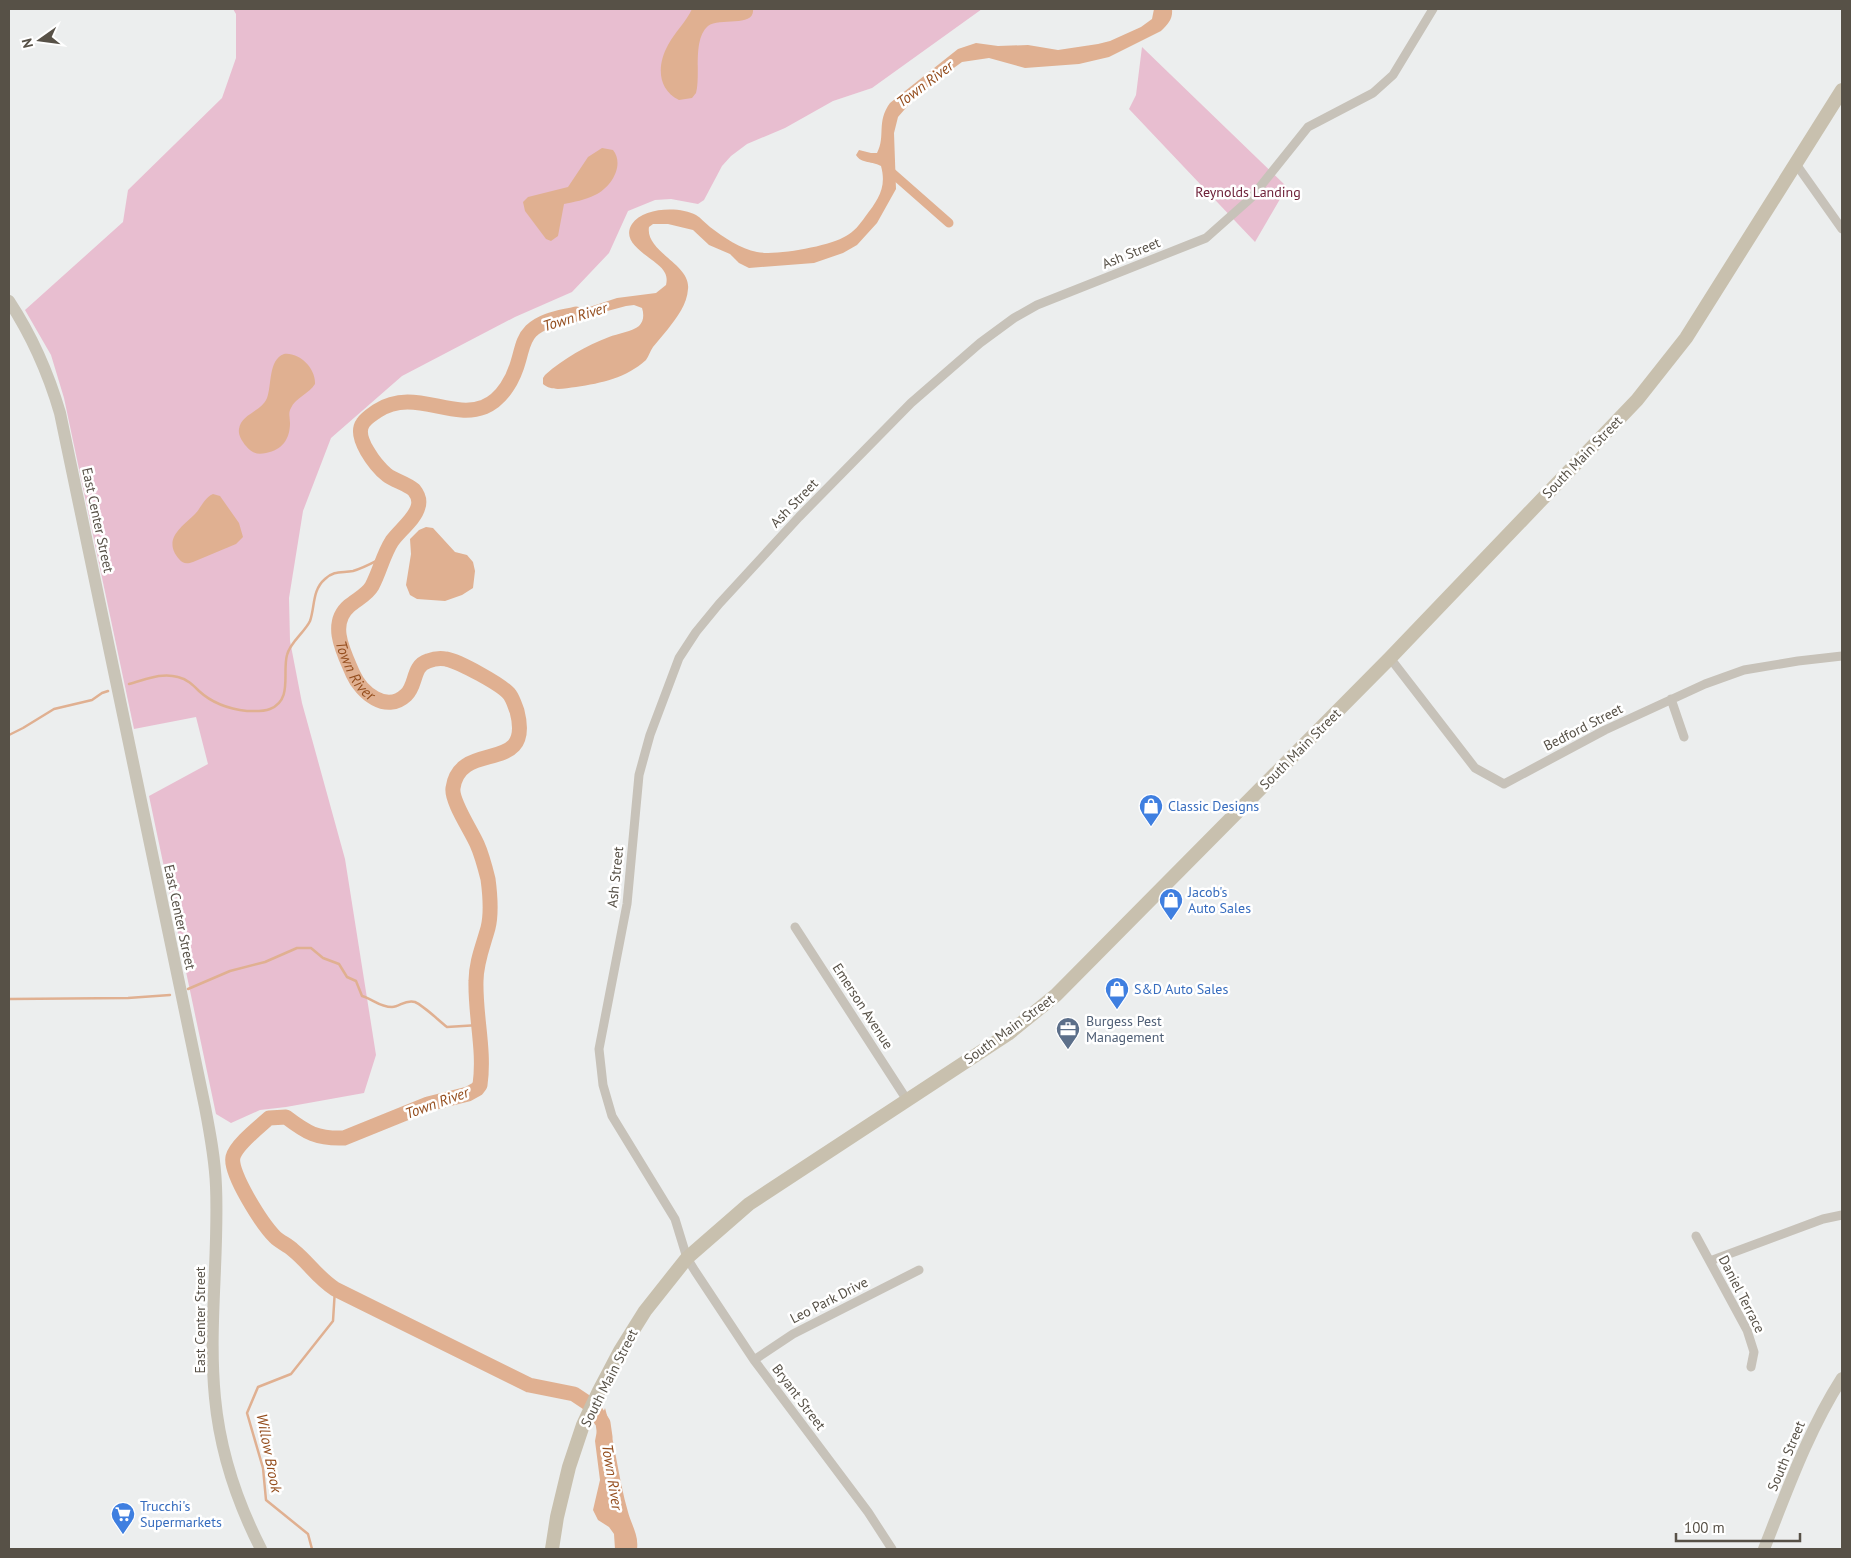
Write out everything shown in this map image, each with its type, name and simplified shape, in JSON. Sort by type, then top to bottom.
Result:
[{"type":"main road","name":"South Main Street","points":[[552,1549],[568,1467],[599,1391],[620,1351],[645,1311],[687,1258],[749,1204],[1008,1034],[1056,995],[1390,658],[1637,400],[1686,338],[1842,90]]},
{"type":"main road","name":"East Center Street","points":[[9,300],[40,356],[60,413],[205,1107],[212,1142],[216,1186],[214,1351],[216,1408],[223,1449],[232,1481],[248,1523],[261,1549]]},
{"type":"main road","name":"South Street","points":[[1764,1549],[1795,1471],[1829,1399],[1842,1378]]},
{"type":"street","name":"Ash Street","points":[[687,1258],[675,1219],[612,1116],[604,1085],[599,1049],[627,904],[639,775],[650,735],[679,658],[696,632],[719,604],[799,517],[911,402],[980,343],[1014,318],[1037,305],[1206,238],[1251,198],[1308,127],[1373,93],[1393,75],[1433,9]]},
{"type":"street","points":[[1796,164],[1842,229]]},
{"type":"street","name":"Bedford Street","points":[[1390,658],[1475,768],[1504,784],[1605,730],[1744,670],[1798,660],[1842,656]]},
{"type":"street","points":[[1671,700],[1684,737]]},
{"type":"street","name":"Emerson Avenue","points":[[795,926],[907,1100]]},
{"type":"street","points":[[1710,1261],[1823,1219],[1842,1215]]},
{"type":"street","name":"Daniel Terrace","points":[[1696,1236],[1750,1337],[1754,1352],[1751,1367]]},
{"type":"street","name":"Bryant Street","points":[[687,1258],[754,1360],[868,1512],[892,1549]]},
{"type":"street","name":"Leo Park Drive","points":[[754,1360],[793,1334],[920,1270]]},
{"type":"green space","points":[[233,9],[982,9],[872,88],[833,101],[785,128],[747,144],[731,156],[722,166],[704,200],[698,204],[671,199],[655,200],[628,211],[609,253],[572,292],[515,317],[402,376],[331,438],[303,511],[289,598],[290,641],[302,703],[345,859],[376,1055],[364,1093],[260,1110],[231,1123],[216,1114],[149,796],[208,764],[196,717],[134,729],[64,398],[51,355],[25,310],[123,222],[128,190],[222,98],[236,58],[236,14]]},
{"type":"green space","name":"Reynolds Landing","points":[[1142,47],[1287,187],[1255,242],[1129,109],[1136,95]]},
{"type":"water","points":[[692,9],[753,9],[752,15],[749,18],[713,23],[703,32],[698,49],[696,93],[692,98],[679,100],[666,90],[663,83],[661,76],[662,60],[668,45]]},
{"type":"water","points":[[1154,9],[1172,9],[1171,19],[1166,26],[1161,31],[1109,57],[1079,64],[1025,68],[989,58],[962,62],[918,94],[898,117],[894,133],[896,189],[877,223],[857,245],[843,253],[814,263],[749,268],[739,263],[730,254],[709,245],[693,230],[668,224],[653,224],[649,227],[650,236],[654,244],[683,272],[687,280],[687,295],[684,306],[678,315],[653,347],[646,360],[630,371],[604,381],[563,389],[550,388],[543,384],[545,375],[560,363],[592,344],[636,328],[642,322],[643,315],[642,308],[634,305],[600,313],[556,318],[617,298],[656,293],[666,285],[665,273],[641,252],[630,239],[629,232],[637,218],[653,211],[672,209],[689,212],[698,216],[732,242],[757,252],[766,253],[816,247],[838,240],[849,234],[859,225],[870,211],[882,187],[883,174],[881,166],[858,158],[856,155],[859,150],[877,153],[881,141],[883,116],[890,103],[958,49],[976,43],[998,46],[1028,45],[1058,50],[1098,44],[1110,41],[1141,27],[1152,19]]},
{"type":"water","points":[[602,148],[613,150],[618,162],[611,182],[595,195],[564,204],[558,236],[551,241],[546,239],[525,211],[523,202],[528,197],[568,187],[588,157]]},
{"type":"water","points":[[284,354],[301,358],[306,362],[313,372],[315,384],[291,408],[289,414],[290,429],[284,443],[272,452],[257,454],[243,442],[239,429],[243,420],[260,407],[267,398],[273,367],[279,357]]},
{"type":"water","points":[[213,494],[220,496],[239,523],[243,537],[236,544],[193,562],[184,563],[174,552],[173,539],[207,498]]},
{"type":"water","points":[[426,527],[433,528],[455,552],[467,555],[473,562],[475,571],[473,588],[462,595],[445,601],[417,599],[410,595],[406,585],[411,554],[410,539],[419,530]]},
{"type":"water","points":[[605,1408],[629,1516],[636,1534],[637,1549],[615,1549],[614,1534],[609,1527],[598,1520],[593,1510],[600,1480],[595,1441],[598,1425]]},
{"type":"waterway","points":[[891,172],[949,223]]},
{"type":"waterway","name":"Town River","points":[[576,314],[547,321],[528,334],[524,341],[517,366],[507,387],[497,399],[484,407],[458,410],[418,403],[404,402],[391,404],[368,418],[363,423],[361,429],[363,443],[377,465],[387,475],[414,490],[418,496],[419,503],[414,516],[389,546],[370,589],[343,613],[340,621],[340,639],[353,674],[368,694],[390,702],[406,695],[412,686],[419,667],[423,663],[435,659],[446,659],[470,669],[499,685],[510,695],[517,711],[519,731],[515,744],[506,751],[468,764],[458,773],[453,788],[458,808],[480,852],[488,879],[489,922],[476,974],[481,1059],[480,1085],[468,1094],[428,1104],[344,1138],[313,1134],[286,1117],[269,1118],[238,1147],[233,1157],[233,1165],[241,1186],[255,1211],[270,1231],[335,1289],[529,1385],[574,1394],[592,1406],[603,1423],[605,1437]]},
{"type":"waterway","points":[[129,684],[153,677],[172,676],[192,684],[204,696],[216,703],[247,711],[270,709],[282,699],[287,655],[291,646],[310,621],[316,593],[321,583],[332,574],[357,570],[384,557]]},
{"type":"waterway","points":[[9,735],[54,709],[92,700],[108,691]]},
{"type":"waterway","points":[[188,989],[230,971],[265,962],[297,948],[311,948],[323,958],[339,964],[347,977],[356,981],[362,996],[387,1007],[398,1006],[411,1001],[415,1002],[447,1027],[479,1025]]},
{"type":"waterway","points":[[9,999],[128,998],[170,995]]},
{"type":"waterway","name":"Willow Brook","points":[[312,1549],[308,1534],[266,1500],[263,1468],[247,1413],[258,1387],[291,1374],[333,1321],[335,1289]]},
{"type":"place","name":"Classic Designs","points":[[1151,827]]},
{"type":"place","name":"Jacob's Auto Sales","points":[[1171,921]]},
{"type":"place","name":"S&D Auto Sales","points":[[1117,1010]]},
{"type":"place","name":"Burgess Pest Management","points":[[1068,1050]]},
{"type":"place","name":"Trucchi's Supermarkets","points":[[123,1535]]}]
